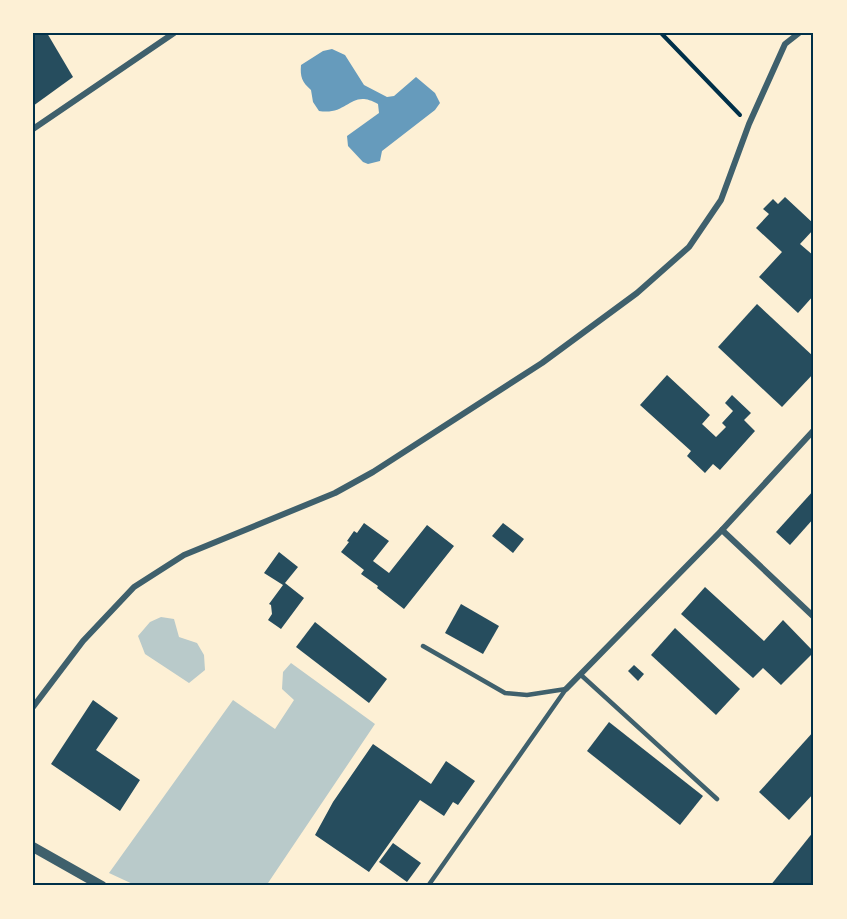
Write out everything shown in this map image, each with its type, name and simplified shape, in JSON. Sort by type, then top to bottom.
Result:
[{"type":"street","points":[[33,129],[174,33]]},
{"type":"street","points":[[33,707],[83,641],[134,587],[184,555],[335,493],[373,472],[542,363],[637,293],[689,247],[721,200],[749,124],[785,44],[799,33]]},
{"type":"street","points":[[567,689],[722,530],[814,430]]},
{"type":"street","points":[[722,530],[814,617]]},
{"type":"street","points":[[33,847],[102,886]]},
{"type":"lane","points":[[423,646],[505,693],[527,695],[567,689]]},
{"type":"lane","points":[[581,675],[717,799]]},
{"type":"lane","points":[[428,886],[567,689]]},
{"type":"path","points":[[662,33],[749,124]]},
{"type":"shaded area","points":[[161,617],[174,619],[179,637],[197,643],[204,655],[205,670],[189,683],[145,654],[138,636],[150,622]]},
{"type":"shaded area","points":[[291,663],[375,724],[266,886],[137,886],[109,873],[233,700],[275,729],[294,700],[282,689],[283,672]]},
{"type":"water","points":[[332,49],[345,55],[364,85],[387,97],[394,96],[416,77],[435,93],[440,103],[435,110],[382,151],[380,161],[368,164],[363,162],[348,146],[347,136],[379,113],[378,104],[361,99],[337,110],[319,111],[313,102],[311,90],[302,79],[301,65],[323,51]]},
{"type":"building","points":[[33,33],[47,33],[73,77],[33,106]]},
{"type":"building","points":[[785,197],[814,224],[814,229],[800,244],[814,256],[814,295],[798,313],[759,277],[782,252],[756,228],[769,214],[763,209],[773,199],[778,204]]},
{"type":"building","points":[[757,304],[814,357],[814,373],[782,407],[718,347]]},
{"type":"building","points":[[667,375],[710,415],[702,424],[716,437],[726,427],[722,423],[733,411],[725,403],[732,395],[751,413],[744,420],[755,431],[720,470],[713,464],[705,473],[687,456],[691,451],[640,405]]},
{"type":"building","points":[[814,490],[814,518],[790,545],[776,532]]},
{"type":"building","points":[[364,523],[389,541],[373,561],[389,573],[427,525],[454,546],[404,609],[361,574],[364,570],[341,552],[354,531],[357,533]]},
{"type":"building","points":[[503,523],[524,539],[513,553],[492,536]]},
{"type":"building","points":[[279,552],[298,567],[285,583],[304,598],[281,629],[268,620],[272,614],[269,604],[283,585],[264,573]]},
{"type":"building","points":[[705,587],[764,641],[783,620],[814,652],[781,685],[763,668],[753,678],[681,614]]},
{"type":"building","points":[[461,604],[499,626],[483,654],[445,633]]},
{"type":"building","points":[[315,622],[387,679],[369,703],[296,647]]},
{"type":"building","points":[[675,628],[740,689],[716,715],[651,655]]},
{"type":"building","points":[[634,665],[644,674],[638,681],[628,671]]},
{"type":"building","points":[[93,700],[118,718],[96,750],[140,780],[120,811],[51,764]]},
{"type":"building","points":[[609,722],[703,796],[680,825],[587,751]]},
{"type":"building","points":[[814,731],[814,793],[789,820],[759,792]]},
{"type":"building","points":[[373,744],[431,784],[446,761],[475,781],[458,805],[453,802],[444,816],[420,800],[369,872],[315,835],[333,802]]},
{"type":"building","points":[[814,831],[814,886],[770,886]]},
{"type":"building","points":[[393,843],[421,863],[407,882],[379,862]]}]
